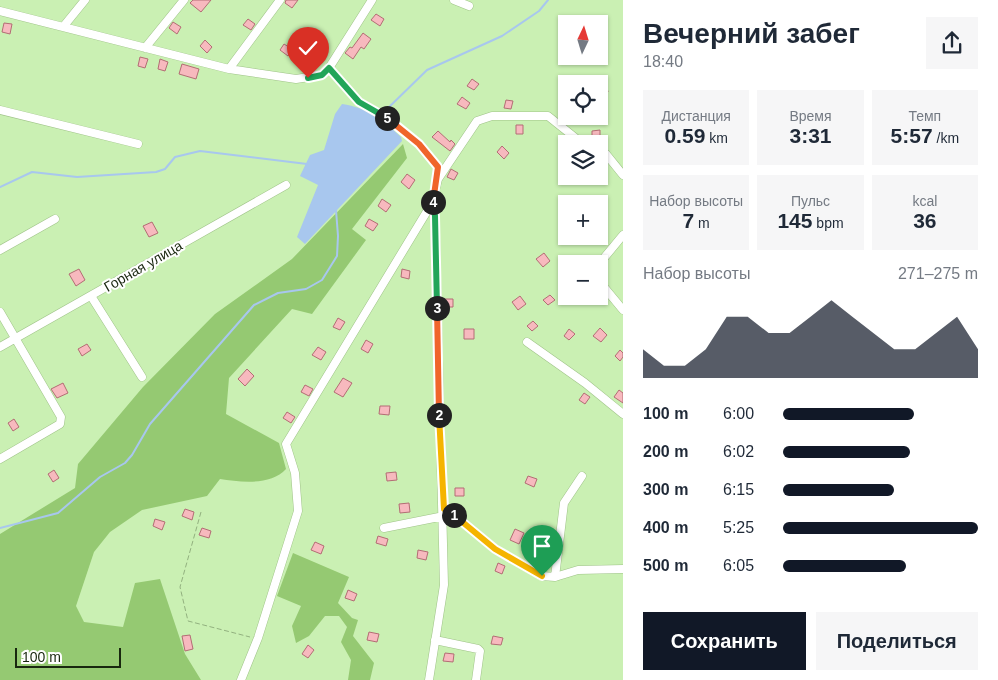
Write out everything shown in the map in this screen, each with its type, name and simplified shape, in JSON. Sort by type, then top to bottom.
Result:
[{"type":"street","points":[[63,27],[85,0]]},
{"type":"street","points":[[145,48],[184,0]]},
{"type":"street","points":[[229,68],[280,0]]},
{"type":"street","points":[[0,11],[229,68],[296,79],[322,75],[329,68],[372,0]]},
{"type":"street","points":[[454,0],[469,6]]},
{"type":"street","points":[[241,680],[258,638],[298,511],[295,473],[286,444],[432,202],[438,179],[438,167],[419,144],[387,118],[359,102],[329,68]]},
{"type":"street","points":[[0,110],[138,144]]},
{"type":"street","points":[[438,179],[477,121],[492,116],[548,116],[572,135]]},
{"type":"street","points":[[608,156],[623,175]]},
{"type":"street","name":"Горная улица","points":[[0,347],[286,185]]},
{"type":"street","points":[[429,680],[444,585],[444,513],[438,402],[435,216],[432,202]]},
{"type":"street","points":[[0,250],[56,219]]},
{"type":"street","points":[[606,255],[623,235]]},
{"type":"street","points":[[608,292],[623,310]]},
{"type":"street","points":[[91,296],[142,377]]},
{"type":"street","points":[[0,312],[14,340],[61,417],[60,424],[0,459]]},
{"type":"street","points":[[527,342],[585,383],[623,414]]},
{"type":"street","points":[[555,577],[564,503],[582,476]]},
{"type":"street","points":[[384,528],[444,513],[507,557],[542,576],[555,577],[578,570],[623,569]]},
{"type":"street","points":[[435,640],[478,649],[480,651],[476,680]]},
{"type":"path","points":[[201,512],[180,587],[188,621],[258,638]]},
{"type":"green space","points":[[403,144],[407,158],[352,229],[366,240],[312,314],[292,309],[229,378],[226,414],[279,443],[286,469],[272,478],[255,482],[220,479],[207,496],[142,510],[110,532],[94,552],[76,606],[84,622],[123,627],[135,583],[160,579],[185,654],[201,680],[0,680],[0,534],[75,488],[78,464],[143,387],[215,314],[292,259]]},
{"type":"green space","points":[[293,553],[349,577],[338,603],[352,618],[358,620],[353,636],[374,663],[370,680],[348,680],[351,660],[341,642],[347,627],[339,616],[325,616],[309,636],[296,643],[292,626],[301,606],[277,596]]},
{"type":"water","points":[[342,104],[360,108],[374,115],[401,137],[402,141],[305,244],[297,237],[318,185],[300,176],[310,155],[324,150],[335,114]]},
{"type":"building","points":[[193,0],[211,0],[201,12],[190,3]]},
{"type":"building","points":[[286,0],[298,0],[292,8],[285,3]]},
{"type":"building","points":[[376,14],[384,19],[380,26],[371,20]]},
{"type":"building","points":[[248,19],[255,24],[251,30],[243,25]]},
{"type":"building","points":[[173,22],[181,27],[177,34],[169,28]]},
{"type":"building","points":[[4,23],[12,24],[10,34],[2,32]]},
{"type":"building","points":[[363,33],[371,39],[364,49],[361,47],[353,59],[345,53],[350,47],[352,48]]},
{"type":"building","points":[[205,40],[212,47],[207,53],[200,46]]},
{"type":"building","points":[[284,44],[292,49],[288,56],[280,50]]},
{"type":"building","points":[[140,57],[148,59],[145,68],[138,66]]},
{"type":"building","points":[[160,59],[168,62],[165,71],[158,69]]},
{"type":"building","points":[[182,64],[199,69],[196,79],[179,74]]},
{"type":"building","points":[[472,79],[479,84],[474,90],[467,86]]},
{"type":"building","points":[[462,97],[470,103],[466,109],[457,104]]},
{"type":"building","points":[[506,100],[513,101],[511,109],[504,108]]},
{"type":"building","points":[[516,125],[523,125],[523,134],[516,134]]},
{"type":"building","points":[[600,130],[600,135],[592,135],[592,131]]},
{"type":"building","points":[[438,131],[455,144],[450,151],[432,137]]},
{"type":"building","points":[[502,146],[509,153],[504,159],[497,152]]},
{"type":"building","points":[[451,169],[458,173],[454,180],[447,177]]},
{"type":"building","points":[[407,174],[415,180],[409,189],[401,182]]},
{"type":"building","points":[[382,199],[391,205],[386,212],[378,206]]},
{"type":"building","points":[[369,219],[378,224],[373,231],[365,226]]},
{"type":"building","points":[[152,222],[158,233],[149,237],[143,226]]},
{"type":"building","points":[[544,253],[550,261],[543,267],[536,259]]},
{"type":"building","points":[[79,269],[85,280],[76,286],[69,274]]},
{"type":"building","points":[[402,269],[410,271],[409,279],[401,277]]},
{"type":"building","points":[[550,295],[555,300],[548,305],[543,300]]},
{"type":"building","points":[[520,296],[526,304],[518,310],[512,302]]},
{"type":"building","points":[[443,299],[453,299],[453,307],[443,307]]},
{"type":"building","points":[[338,318],[345,322],[340,330],[333,327]]},
{"type":"building","points":[[533,321],[538,326],[532,331],[527,326]]},
{"type":"building","points":[[600,328],[607,335],[601,342],[593,336]]},
{"type":"building","points":[[464,329],[474,329],[474,339],[464,339]]},
{"type":"building","points":[[569,329],[575,334],[569,340],[564,336]]},
{"type":"building","points":[[366,340],[373,344],[368,353],[361,349]]},
{"type":"building","points":[[87,344],[91,350],[82,356],[78,349]]},
{"type":"building","points":[[318,347],[326,352],[321,360],[312,355]]},
{"type":"building","points":[[620,350],[623,353],[623,357],[620,361],[615,356]]},
{"type":"building","points":[[247,369],[254,376],[245,386],[238,379]]},
{"type":"building","points":[[343,378],[352,383],[343,397],[334,392]]},
{"type":"building","points":[[63,383],[68,393],[57,398],[51,389]]},
{"type":"building","points":[[305,385],[313,389],[309,396],[301,392]]},
{"type":"building","points":[[619,390],[623,393],[623,403],[614,397]]},
{"type":"building","points":[[584,393],[590,397],[585,404],[579,400]]},
{"type":"building","points":[[380,406],[390,406],[389,415],[379,414]]},
{"type":"building","points":[[287,412],[295,417],[291,423],[283,418]]},
{"type":"building","points":[[14,419],[19,427],[13,431],[8,423]]},
{"type":"building","points":[[54,470],[59,478],[53,482],[48,474]]},
{"type":"building","points":[[396,472],[397,480],[387,481],[386,473]]},
{"type":"building","points":[[528,476],[537,479],[534,487],[525,483]]},
{"type":"building","points":[[455,488],[464,488],[464,496],[455,496]]},
{"type":"building","points":[[409,503],[410,512],[400,513],[399,504]]},
{"type":"building","points":[[185,509],[194,512],[192,520],[182,516]]},
{"type":"building","points":[[155,519],[165,522],[162,530],[153,526]]},
{"type":"building","points":[[202,528],[211,531],[209,538],[199,535]]},
{"type":"building","points":[[515,529],[524,533],[519,544],[510,540]]},
{"type":"building","points":[[378,536],[388,539],[386,546],[376,543]]},
{"type":"building","points":[[315,542],[324,546],[321,554],[311,550]]},
{"type":"building","points":[[418,550],[428,552],[426,560],[417,558]]},
{"type":"building","points":[[498,563],[505,566],[502,574],[495,571]]},
{"type":"building","points":[[348,590],[357,594],[354,601],[345,598]]},
{"type":"building","points":[[369,632],[379,634],[377,642],[367,640]]},
{"type":"building","points":[[190,635],[193,649],[185,651],[182,636]]},
{"type":"building","points":[[493,636],[503,638],[501,645],[491,644]]},
{"type":"building","points":[[308,645],[314,650],[308,658],[302,654]]},
{"type":"building","points":[[445,653],[454,654],[453,662],[443,661]]},
{"type":"waterway","points":[[385,111],[427,70],[502,36],[539,11],[548,0]]},
{"type":"waterway","points":[[0,187],[32,172],[77,177],[156,172],[165,169],[175,157],[200,151],[307,164]]},
{"type":"waterway","points":[[0,528],[58,513],[100,477],[125,463],[132,455],[150,424],[254,305],[278,293],[306,289],[322,280],[337,256],[336,210]]},
{"type":"route","points":[[308,78],[322,75],[329,68],[359,102],[387,118],[419,144],[438,167],[438,179],[432,202],[435,216],[438,402],[444,509],[457,517],[495,549],[542,576]]}]
